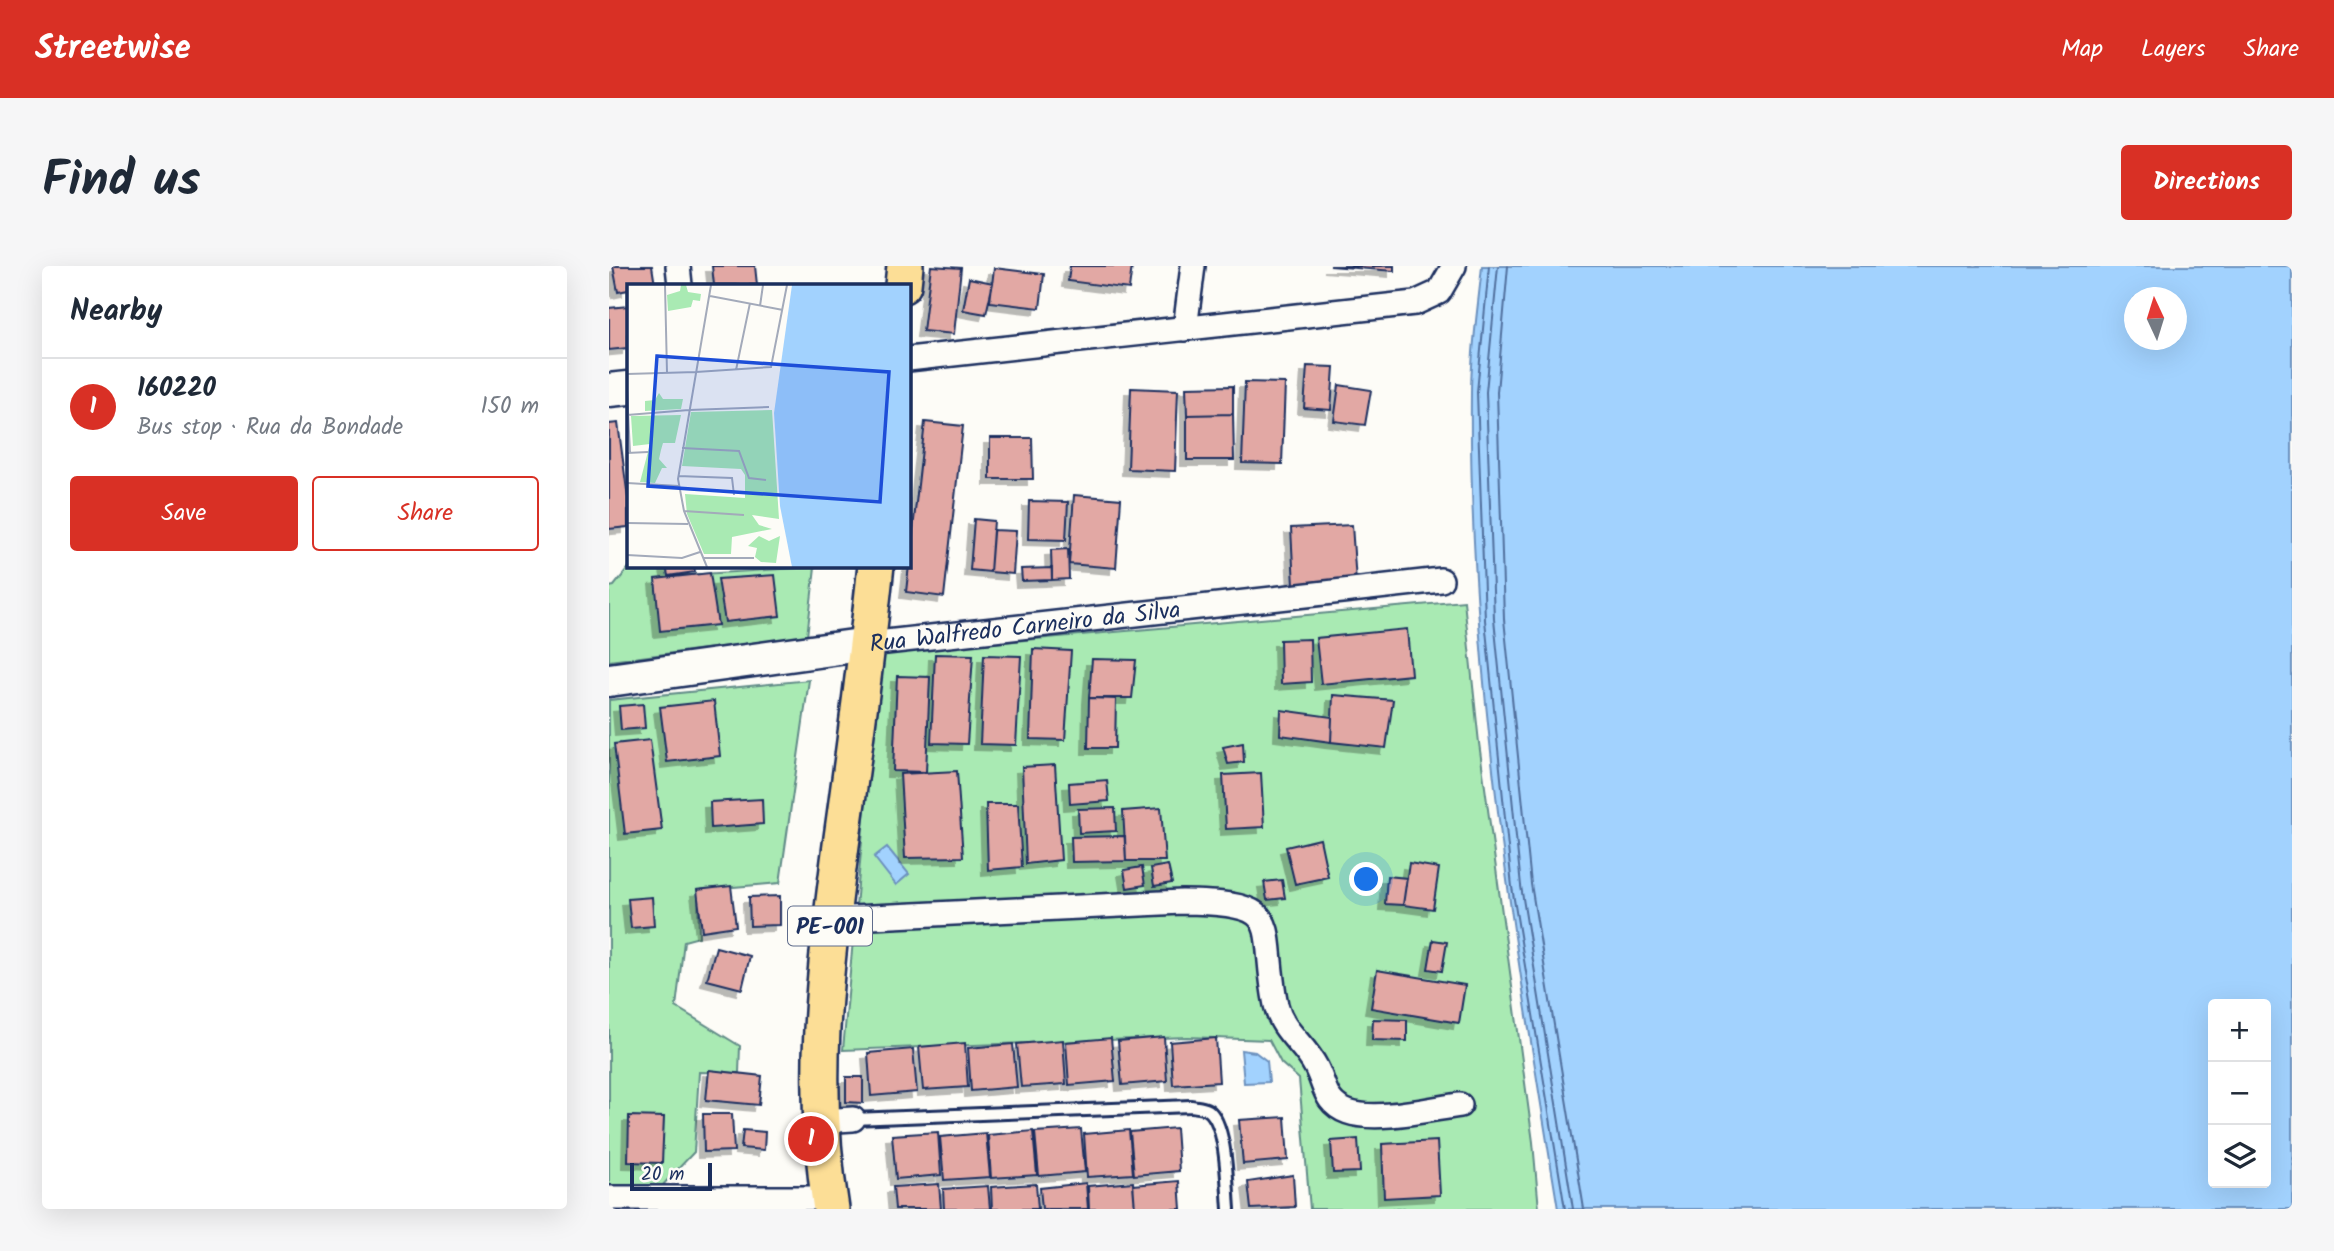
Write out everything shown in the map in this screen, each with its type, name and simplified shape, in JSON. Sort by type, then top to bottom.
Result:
[{"type":"main road","points":[[903,284],[905,266]]},
{"type":"main road","points":[[609,390],[627,388]]},
{"type":"main road","name":"PE-001","points":[[830,1203],[838,1120],[818,1058],[831,919],[876,567]]},
{"type":"main road","name":"Rua Walfredo Carneiro da Silva","points":[[609,680],[868,644]]},
{"type":"street","points":[[678,266],[680,284]]},
{"type":"street","points":[[1185,329],[1193,266]]},
{"type":"street","points":[[910,359],[1415,303],[1439,292],[1454,266]]},
{"type":"street","name":"Rua Walfredo Carneiro da Silva","points":[[868,644],[1441,580]]},
{"type":"street","points":[[831,919],[1182,902],[1226,902],[1250,909],[1263,920],[1270,938],[1276,1006],[1286,1029],[1317,1068],[1322,1089],[1332,1104],[1349,1113],[1370,1116],[1460,1105]]},
{"type":"street","points":[[609,1198],[830,1203]]},
{"type":"lane","points":[[838,1120],[1191,1106],[1206,1109],[1214,1116],[1222,1137],[1229,1209]]},
{"type":"green space","points":[[629,567],[667,567],[668,576],[815,567],[807,636],[609,661],[609,587],[614,586]]},
{"type":"green space","points":[[1464,601],[1479,743],[1533,1142],[1539,1209],[1310,1209],[1299,1079],[1281,1063],[1269,1040],[1187,1037],[843,1050],[879,653]]},
{"type":"green space","points":[[809,680],[780,883],[698,890],[699,937],[684,941],[676,1007],[740,1046],[739,1073],[699,1072],[694,1152],[660,1188],[609,1186],[609,700]]},
{"type":"water","points":[[1482,266],[2292,266],[2292,1209],[1558,1209],[1510,904],[1486,700],[1472,496],[1473,345]]},
{"type":"water","points":[[887,847],[909,874],[896,885],[874,857]]},
{"type":"water","points":[[1241,1050],[1255,1052],[1267,1061],[1269,1082],[1244,1083]]},
{"type":"building","points":[[613,266],[652,266],[655,284],[627,284],[627,290],[618,292]]},
{"type":"building","points":[[712,266],[755,266],[757,284],[714,284]]},
{"type":"building","points":[[931,266],[961,268],[954,334],[923,331]]},
{"type":"building","points":[[1070,266],[1132,266],[1129,289],[1068,281]]},
{"type":"building","points":[[1330,266],[1394,266],[1394,271]]},
{"type":"building","points":[[994,268],[1044,274],[1040,308],[990,302]]},
{"type":"building","points":[[969,278],[993,283],[986,314],[963,310]]},
{"type":"building","points":[[627,306],[627,348],[609,350],[609,308]]},
{"type":"building","points":[[1307,366],[1334,367],[1331,410],[1304,408]]},
{"type":"building","points":[[1245,382],[1285,383],[1282,464],[1242,463]]},
{"type":"building","points":[[1339,385],[1371,390],[1365,425],[1334,421]]},
{"type":"building","points":[[1233,386],[1233,414],[1187,415],[1186,387]]},
{"type":"building","points":[[1131,388],[1178,390],[1175,471],[1128,469]]},
{"type":"building","points":[[1233,414],[1234,460],[1187,460],[1187,415]]},
{"type":"building","points":[[925,422],[963,426],[944,597],[906,592]]},
{"type":"building","points":[[618,423],[627,490],[627,527],[609,529],[609,424]]},
{"type":"building","points":[[990,438],[1032,438],[1033,479],[990,479]]},
{"type":"building","points":[[1074,495],[1121,499],[1116,568],[1069,564]]},
{"type":"building","points":[[1029,501],[1068,502],[1066,540],[1028,539]]},
{"type":"building","points":[[974,519],[994,521],[990,572],[970,570]]},
{"type":"building","points":[[1352,525],[1356,582],[1294,586],[1291,528]]},
{"type":"building","points":[[993,530],[1016,531],[1013,574],[990,572]]},
{"type":"building","points":[[1068,549],[1069,579],[1052,580],[1051,550]]},
{"type":"building","points":[[666,567],[694,567],[695,572],[668,576]]},
{"type":"building","points":[[1052,568],[1052,580],[1022,581],[1021,569]]},
{"type":"building","points":[[710,573],[718,625],[660,631],[655,579]]},
{"type":"building","points":[[775,575],[780,616],[725,622],[718,579]]},
{"type":"building","points":[[1407,629],[1411,675],[1321,684],[1316,638]]},
{"type":"building","points":[[1310,639],[1311,682],[1281,684],[1280,640]]},
{"type":"building","points":[[1033,649],[1071,651],[1065,740],[1030,739]]},
{"type":"building","points":[[935,654],[973,655],[967,744],[931,743]]},
{"type":"building","points":[[984,655],[1021,656],[1016,745],[980,744]]},
{"type":"building","points":[[1092,659],[1136,660],[1132,698],[1089,698]]},
{"type":"building","points":[[897,676],[930,677],[926,772],[893,771]]},
{"type":"building","points":[[1333,695],[1393,700],[1386,748],[1331,742]]},
{"type":"building","points":[[1089,698],[1116,699],[1115,748],[1088,748]]},
{"type":"building","points":[[714,701],[720,756],[667,762],[660,707]]},
{"type":"building","points":[[643,704],[645,728],[621,730],[619,706]]},
{"type":"building","points":[[1281,710],[1332,717],[1331,742],[1280,735]]},
{"type":"building","points":[[650,740],[662,830],[625,834],[614,744]]},
{"type":"building","points":[[1243,743],[1244,762],[1228,764],[1223,747]]},
{"type":"building","points":[[1055,765],[1061,860],[1026,864],[1022,767]]},
{"type":"building","points":[[957,771],[963,857],[905,858],[900,774]]},
{"type":"building","points":[[1261,773],[1264,827],[1226,829],[1223,775]]},
{"type":"building","points":[[1107,780],[1109,801],[1070,804],[1069,783]]},
{"type":"building","points":[[762,799],[763,824],[711,828],[710,802]]},
{"type":"building","points":[[986,804],[1018,804],[1022,867],[988,870]]},
{"type":"building","points":[[1115,808],[1116,831],[1079,833],[1078,809]]},
{"type":"building","points":[[1161,808],[1165,861],[1126,861],[1123,811]]},
{"type":"building","points":[[1125,836],[1126,861],[1072,862],[1071,837]]},
{"type":"building","points":[[1320,839],[1328,877],[1295,884],[1286,847]]},
{"type":"building","points":[[1409,863],[1439,868],[1433,909],[1403,905]]},
{"type":"building","points":[[1168,865],[1172,883],[1154,886],[1151,868]]},
{"type":"building","points":[[1142,867],[1145,885],[1127,888],[1124,870]]},
{"type":"building","points":[[1387,876],[1407,878],[1403,905],[1385,904]]},
{"type":"building","points":[[1282,880],[1285,898],[1267,900],[1264,882]]},
{"type":"building","points":[[731,886],[736,926],[702,931],[697,890]]},
{"type":"building","points":[[780,896],[780,925],[750,926],[749,897]]},
{"type":"building","points":[[652,897],[654,926],[631,928],[628,899]]},
{"type":"building","points":[[1433,940],[1447,942],[1442,971],[1428,969]]},
{"type":"building","points":[[716,947],[750,956],[742,989],[707,980]]},
{"type":"building","points":[[1377,970],[1465,985],[1459,1023],[1371,1008]]},
{"type":"building","points":[[1373,1019],[1407,1020],[1407,1041],[1372,1040]]},
{"type":"building","points":[[1164,1037],[1167,1081],[1122,1085],[1118,1041]]},
{"type":"building","points":[[1111,1038],[1115,1081],[1069,1085],[1066,1042]]},
{"type":"building","points":[[1216,1038],[1219,1082],[1173,1085],[1170,1042]]},
{"type":"building","points":[[1063,1040],[1066,1084],[1021,1087],[1017,1044]]},
{"type":"building","points":[[965,1043],[968,1087],[923,1090],[919,1047]]},
{"type":"building","points":[[1013,1044],[1017,1087],[971,1091],[968,1048]]},
{"type":"building","points":[[913,1049],[917,1092],[871,1096],[868,1053]]},
{"type":"building","points":[[709,1070],[762,1076],[759,1105],[706,1100]]},
{"type":"building","points":[[846,1077],[863,1077],[863,1103],[846,1102]]},
{"type":"building","points":[[703,1114],[732,1114],[734,1151],[704,1152]]},
{"type":"building","points":[[629,1116],[664,1117],[662,1163],[628,1162]]},
{"type":"building","points":[[1285,1117],[1288,1160],[1243,1164],[1239,1120]]},
{"type":"building","points":[[1176,1128],[1179,1171],[1134,1175],[1130,1132]]},
{"type":"building","points":[[1081,1129],[1085,1172],[1039,1176],[1035,1132]]},
{"type":"building","points":[[743,1130],[765,1132],[764,1150],[741,1148]]},
{"type":"building","points":[[1129,1130],[1133,1174],[1087,1177],[1084,1134]]},
{"type":"building","points":[[1033,1131],[1037,1175],[991,1178],[988,1135]]},
{"type":"building","points":[[938,1132],[941,1175],[896,1179],[892,1135]]},
{"type":"building","points":[[986,1133],[990,1177],[944,1180],[940,1137]]},
{"type":"building","points":[[1358,1139],[1360,1172],[1333,1173],[1331,1141]]},
{"type":"building","points":[[1437,1141],[1440,1195],[1384,1198],[1382,1144]]},
{"type":"building","points":[[1293,1175],[1295,1207],[1251,1209],[1248,1182]]},
{"type":"building","points":[[1179,1181],[1181,1209],[1135,1209],[1133,1185]]},
{"type":"building","points":[[1133,1182],[1135,1209],[1089,1209],[1088,1186]]},
{"type":"building","points":[[1086,1183],[1088,1209],[1042,1209],[1040,1188]]},
{"type":"building","points":[[939,1184],[941,1209],[895,1209],[893,1187]]},
{"type":"building","points":[[1036,1184],[1038,1209],[992,1209],[991,1187]]},
{"type":"building","points":[[988,1186],[990,1209],[944,1209],[943,1189]]},
{"type":"place","name":"160220","points":[[811,1139]]}]
